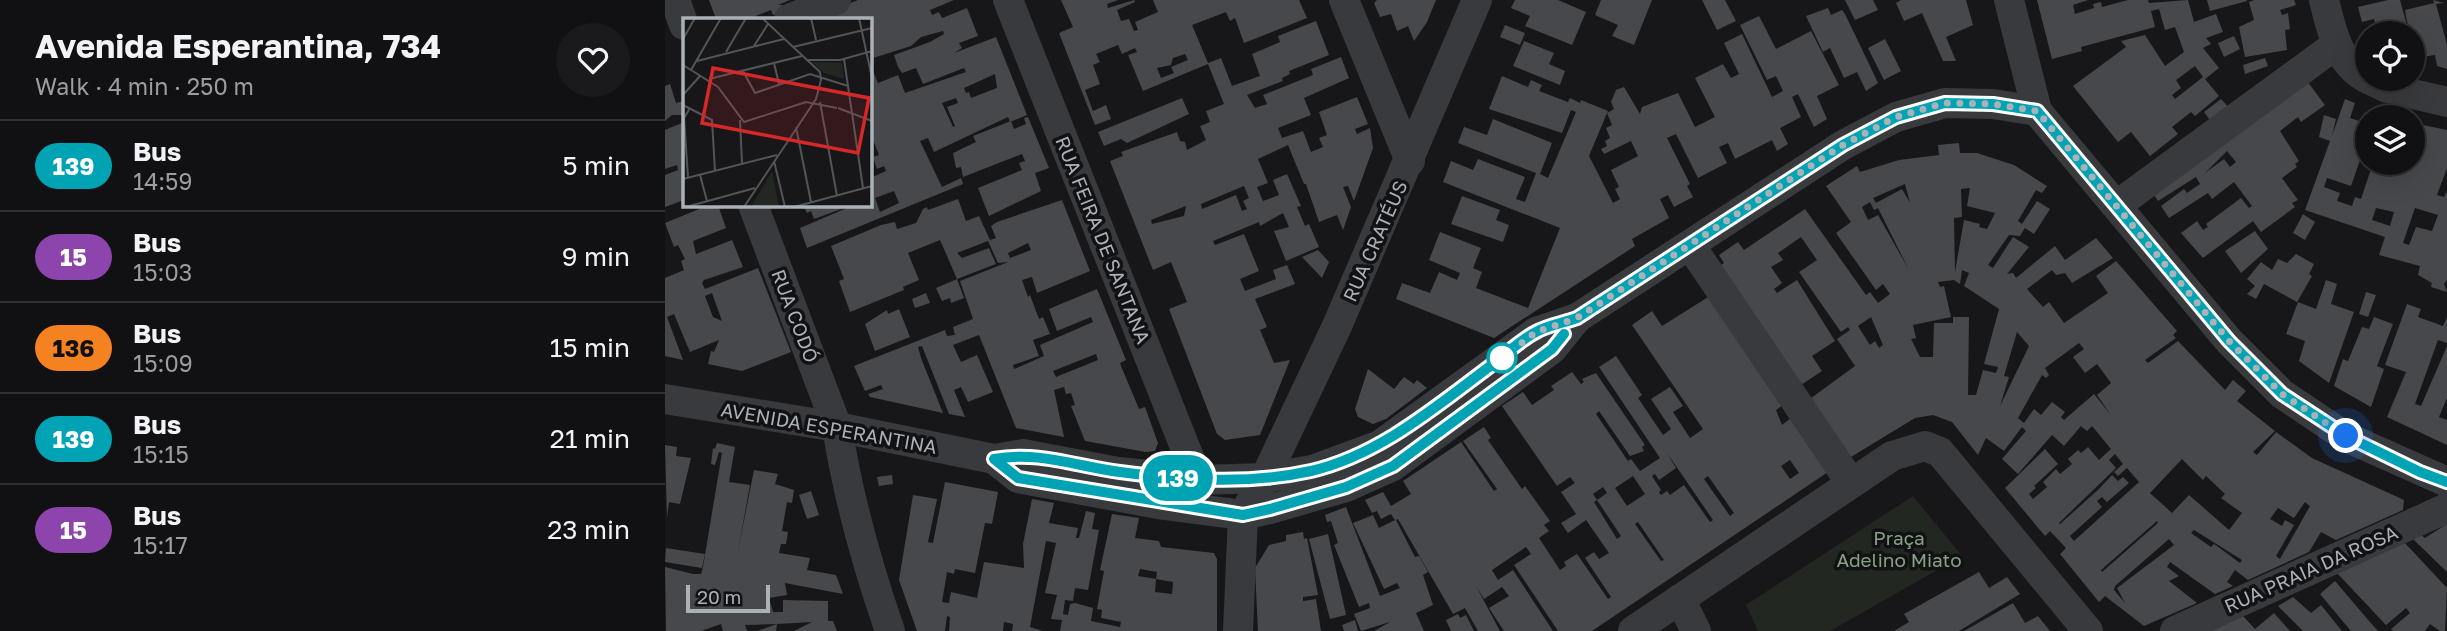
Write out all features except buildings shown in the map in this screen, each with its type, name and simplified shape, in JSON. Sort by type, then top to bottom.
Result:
[{"type":"street","points":[[675,0],[683,22]]},
{"type":"street","points":[[791,18],[836,0]]},
{"type":"street","name":"RUA FEIRA DE SANTANA","points":[[1008,0],[1198,480]]},
{"type":"street","points":[[1345,0],[1410,161]]},
{"type":"street","name":"RUA CRATÉUS","points":[[1243,515],[1265,478],[1337,326],[1477,0]]},
{"type":"street","points":[[2009,0],[2037,111],[2229,341],[2282,394],[2346,436],[2447,482]]},
{"type":"street","points":[[2324,0],[2339,53],[2355,72]]},
{"type":"street","points":[[2117,205],[2337,44]]},
{"type":"street","points":[[2400,91],[2447,102]]},
{"type":"street","name":"AVENIDA ESPERANTINA","points":[[665,399],[837,427],[994,459],[1023,454],[1118,472],[1198,480],[1265,478],[1312,470],[1380,445],[1536,332],[1577,318],[1843,145],[1896,117],[1945,103],[1993,104],[2037,111]]},
{"type":"street","name":"RUA CODÓ","points":[[753,206],[837,427],[843,465],[890,631]]},
{"type":"street","points":[[1690,244],[1851,483]]},
{"type":"street","name":"AVENIDA ESPERANTINA","points":[[994,459],[1018,478],[1243,515],[1346,487],[1393,466],[1552,349],[1577,318]]},
{"type":"street","points":[[1633,631],[1892,456],[1915,446],[1925,446],[1940,453],[2088,631]]},
{"type":"street","name":"RUA PRAIA DA ROSA","points":[[2175,631],[2447,508]]},
{"type":"street","points":[[1238,631],[1243,515]]},
{"type":"street","points":[[1680,599],[1696,631]]},
{"type":"green space","name":"Praça Adelino Miato","points":[[1913,496],[1962,556],[1830,631],[1758,631],[1746,605]]},
{"type":"bus line","name":"139","points":[[1564,334],[1552,349],[1393,466],[1346,487],[1243,515],[1158,504],[1018,478],[994,459],[1023,454],[1118,472],[1198,480],[1236,480],[1312,470],[1350,457],[1380,445],[1536,332],[1577,318],[1843,145],[1896,117],[1945,103],[1993,104],[2037,111],[2229,341],[2282,394],[2346,436],[2447,482]]},
{"type":"route","points":[[1502,358],[1536,332],[1577,318],[1843,145],[1896,117],[1945,103],[1993,104],[2037,111],[2229,341],[2282,394],[2346,436]]}]
